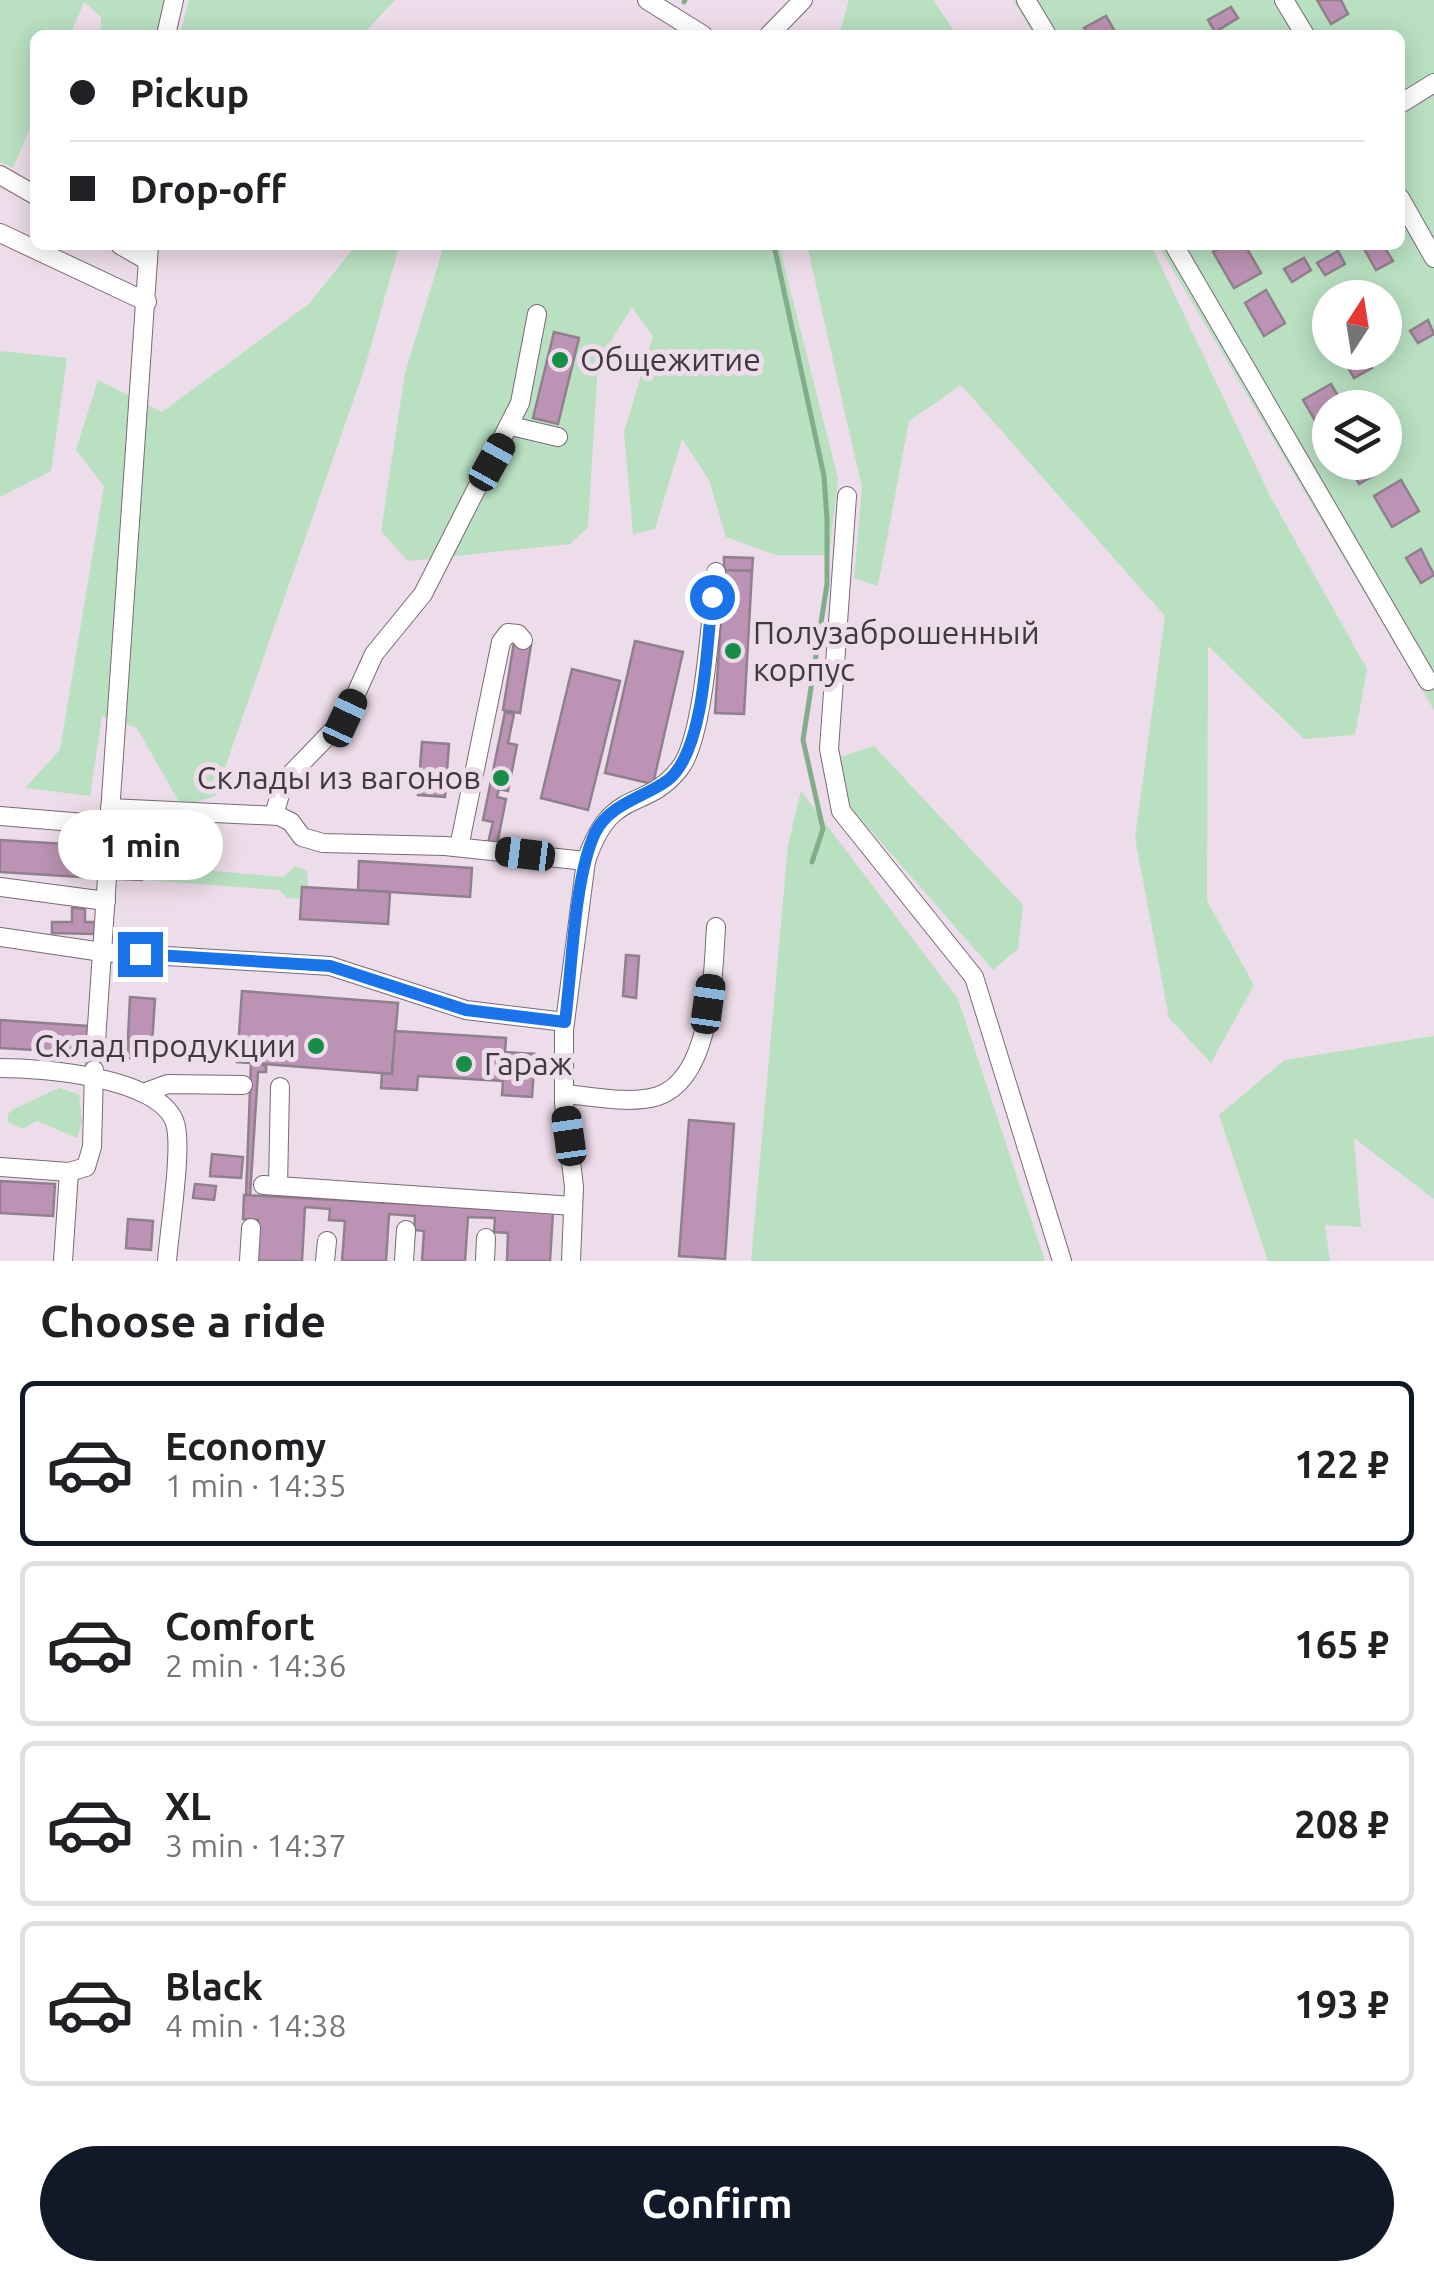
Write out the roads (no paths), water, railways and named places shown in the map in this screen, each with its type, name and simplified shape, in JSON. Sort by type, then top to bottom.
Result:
[{"type":"street","points":[[167,30],[174,0]]},
{"type":"street","points":[[647,0],[695,30]]},
{"type":"street","points":[[774,30],[803,0]]},
{"type":"street","points":[[1026,0],[1044,30]]},
{"type":"street","points":[[1284,0],[1302,30]]},
{"type":"street","points":[[1405,101],[1434,83]]},
{"type":"street","points":[[0,175],[30,192]]},
{"type":"street","points":[[1405,207],[1434,258]]},
{"type":"street","points":[[0,233],[30,247]]},
{"type":"street","points":[[36,250],[147,302]]},
{"type":"street","points":[[1178,250],[1432,683]]},
{"type":"street","points":[[109,825],[149,253]]},
{"type":"street","points":[[274,815],[284,782],[345,718],[374,654],[423,594],[510,426],[524,388],[537,314]]},
{"type":"street","points":[[510,426],[558,437]]},
{"type":"street","points":[[847,496],[829,749],[841,811],[974,977],[1062,1261]]},
{"type":"street","points":[[571,1261],[573,1206],[564,1094],[565,1022],[586,862],[596,832],[610,813],[671,778],[688,754],[716,572]]},
{"type":"street","points":[[459,847],[500,642],[508,633],[518,634],[522,640]]},
{"type":"street","points":[[0,816],[109,825],[274,815],[291,822],[302,837],[323,843],[459,847],[586,862]]},
{"type":"street","points":[[96,1041],[107,878]]},
{"type":"street","points":[[0,887],[106,900]]},
{"type":"street","points":[[564,1094],[647,1098],[672,1090],[698,1052],[708,1004],[716,927]]},
{"type":"street","points":[[0,937],[102,952],[330,966],[466,1010],[565,1022]]},
{"type":"street","points":[[0,1068],[94,1074],[146,1092],[171,1116],[176,1130],[167,1261]]},
{"type":"street","points":[[0,1167],[69,1172],[89,1164],[94,1074]]},
{"type":"street","points":[[146,1092],[168,1084],[243,1084]]},
{"type":"street","points":[[280,1087],[270,1185],[573,1206]]},
{"type":"street","points":[[63,1261],[69,1172]]},
{"type":"street","points":[[249,1261],[251,1228]]},
{"type":"street","points":[[404,1261],[406,1230]]},
{"type":"street","points":[[485,1261],[486,1238]]},
{"type":"street","points":[[325,1261],[326,1241]]},
{"type":"waterway","points":[[775,250],[824,476],[827,519],[827,584],[803,740],[823,829],[812,862]]},
{"type":"tunnel","points":[[107,878],[108,842]]},
{"type":"tunnel","points":[[94,1069],[96,1041]]},
{"type":"place","name":"Общежитие","points":[[560,360]]},
{"type":"place","name":"Полузаброшенный корпус","points":[[733,651]]},
{"type":"place","name":"Склады из вагонов","points":[[501,778]]},
{"type":"place","name":"Склад продукции","points":[[316,1046]]},
{"type":"place","name":"Гараж","points":[[464,1064]]}]
